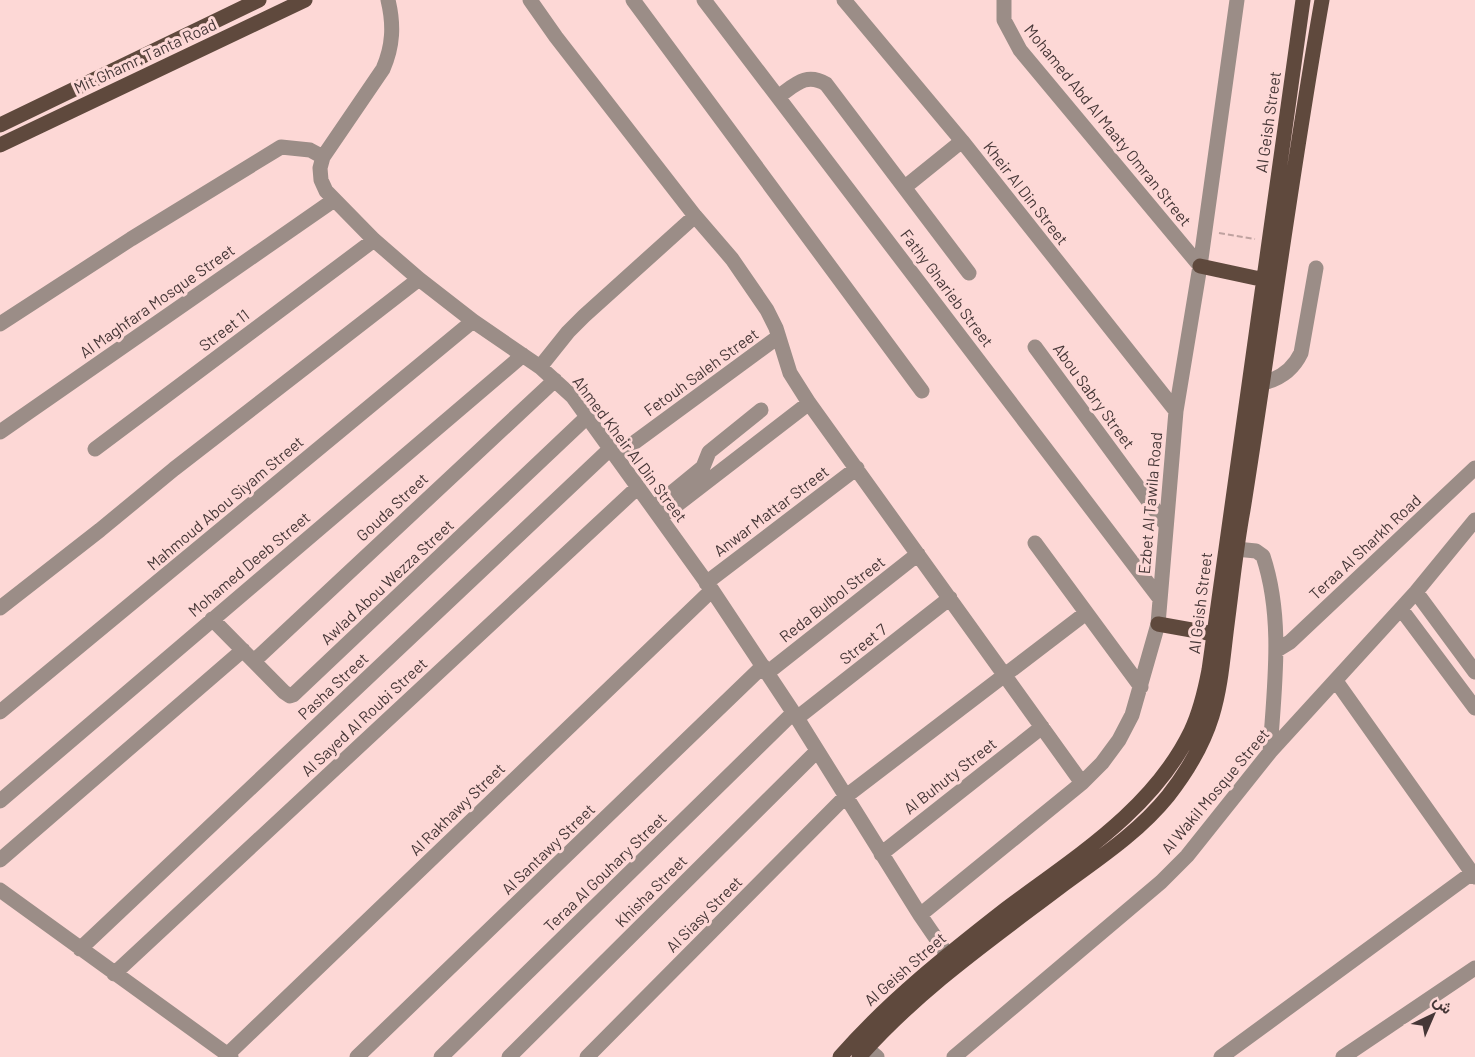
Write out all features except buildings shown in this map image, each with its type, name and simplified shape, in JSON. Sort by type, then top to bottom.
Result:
[{"type":"main road","name":"Mit Ghamr, Tanta Road","points":[[0,125],[259,0]]},
{"type":"main road","name":"Mit Ghamr, Tanta Road","points":[[0,145],[305,0]]},
{"type":"main road","name":"Al Geish Street","points":[[840,1057],[864,1051],[951,961],[1132,833],[1167,797],[1188,752],[1211,718],[1216,698],[1236,549],[1256,384],[1265,280],[1303,0]]},
{"type":"main road","name":"Al Geish Street","points":[[1188,752],[1209,670],[1322,0]]},
{"type":"main road","points":[[1200,266],[1265,280]]},
{"type":"main road","points":[[1158,624],[1214,634]]},
{"type":"street","points":[[0,324],[131,239],[281,147],[310,150],[323,157],[383,69],[393,29],[388,0]]},
{"type":"street","points":[[530,0],[556,38],[695,216],[732,259],[767,310],[790,373],[809,403],[1082,783]]},
{"type":"street","points":[[633,0],[922,391]]},
{"type":"street","name":"Fathy Gharieb Street","points":[[704,0],[1160,599]]},
{"type":"street","name":"Kheir Al Din Street","points":[[844,0],[962,141],[1176,411]]},
{"type":"street","name":"Mohamed Abd Al Maaty Omran Street","points":[[1004,0],[1004,20],[1020,50],[1200,266]]},
{"type":"street","name":"Ezbet Al Tawila Road","points":[[920,915],[1082,783],[1102,763],[1119,740],[1132,715],[1158,624],[1176,411],[1200,266],[1237,0]]},
{"type":"street","points":[[779,96],[808,78],[817,78],[826,84],[969,273]]},
{"type":"street","points":[[905,187],[962,141]]},
{"type":"street","name":"Ahmed Kheir Al Din Street","points":[[323,157],[320,168],[321,180],[326,191],[374,240],[473,321],[540,367],[573,397],[709,586],[795,715],[881,854],[951,961]]},
{"type":"street","name":"Al Maghfara Mosque Street","points":[[0,432],[334,200]]},
{"type":"street","points":[[540,367],[584,315],[695,216]]},
{"type":"street","name":"Street 11","points":[[95,449],[374,240]]},
{"type":"street","points":[[1256,384],[1290,371],[1296,362],[1301,352],[1316,268]]},
{"type":"street","points":[[0,608],[174,469],[419,279]]},
{"type":"street","name":"Mahmoud Abou Siyam Street","points":[[0,712],[473,321]]},
{"type":"street","name":"Fetouh Saleh Street","points":[[613,453],[778,337]]},
{"type":"street","name":"Abou Sabry Street","points":[[1035,347],[1166,525]]},
{"type":"street","name":"Mohamed Deeb Street","points":[[0,801],[523,355]]},
{"type":"street","name":"Gouda Street","points":[[0,860],[248,656],[555,380]]},
{"type":"street","points":[[656,513],[809,403]]},
{"type":"street","points":[[656,513],[704,467],[709,452],[761,410]]},
{"type":"street","name":"Awlad Abou Wezza Street","points":[[212,619],[286,694],[290,696],[297,693],[588,417]]},
{"type":"street","name":"Pasha Street","points":[[80,949],[613,453]]},
{"type":"street","name":"Anwar Mattar Street","points":[[709,586],[857,468]]},
{"type":"street","name":"Teraa Al Sharkh Road","points":[[1277,650],[1290,642],[1475,468]]},
{"type":"street","name":"Al Sayed Al Roubi Street","points":[[114,974],[638,487]]},
{"type":"street","name":"Al Wakil Mosque Street","points":[[954,1057],[1161,882],[1211,827],[1270,752],[1401,609],[1475,520]]},
{"type":"street","points":[[1035,543],[1141,687]]},
{"type":"street","points":[[1236,549],[1256,551],[1263,556],[1275,615],[1277,650],[1270,752]]},
{"type":"street","name":"Reda Bulbol Street","points":[[765,670],[918,554]]},
{"type":"street","name":"Al Rakhawy Street","points":[[229,1056],[709,586]]},
{"type":"street","points":[[1416,592],[1475,672]]},
{"type":"street","name":"Street 7","points":[[795,715],[950,598]]},
{"type":"street","points":[[1401,609],[1475,708]]},
{"type":"street","name":"Al Siasy Street","points":[[587,1057],[845,797],[1086,613]]},
{"type":"street","name":"Al Santawy Street","points":[[357,1057],[765,670]]},
{"type":"street","points":[[1221,1057],[1473,875],[1336,681]]},
{"type":"street","name":"Teraa Al Gouhary Street","points":[[441,1057],[795,715]]},
{"type":"street","name":"Al Buhuty Street","points":[[881,854],[1042,727]]},
{"type":"street","name":"Khisha Street","points":[[509,1057],[818,751]]},
{"type":"street","points":[[0,890],[229,1056]]},
{"type":"street","points":[[1343,1057],[1475,968]]},
{"type":"path","points":[[1205,231],[1270,241]]}]
